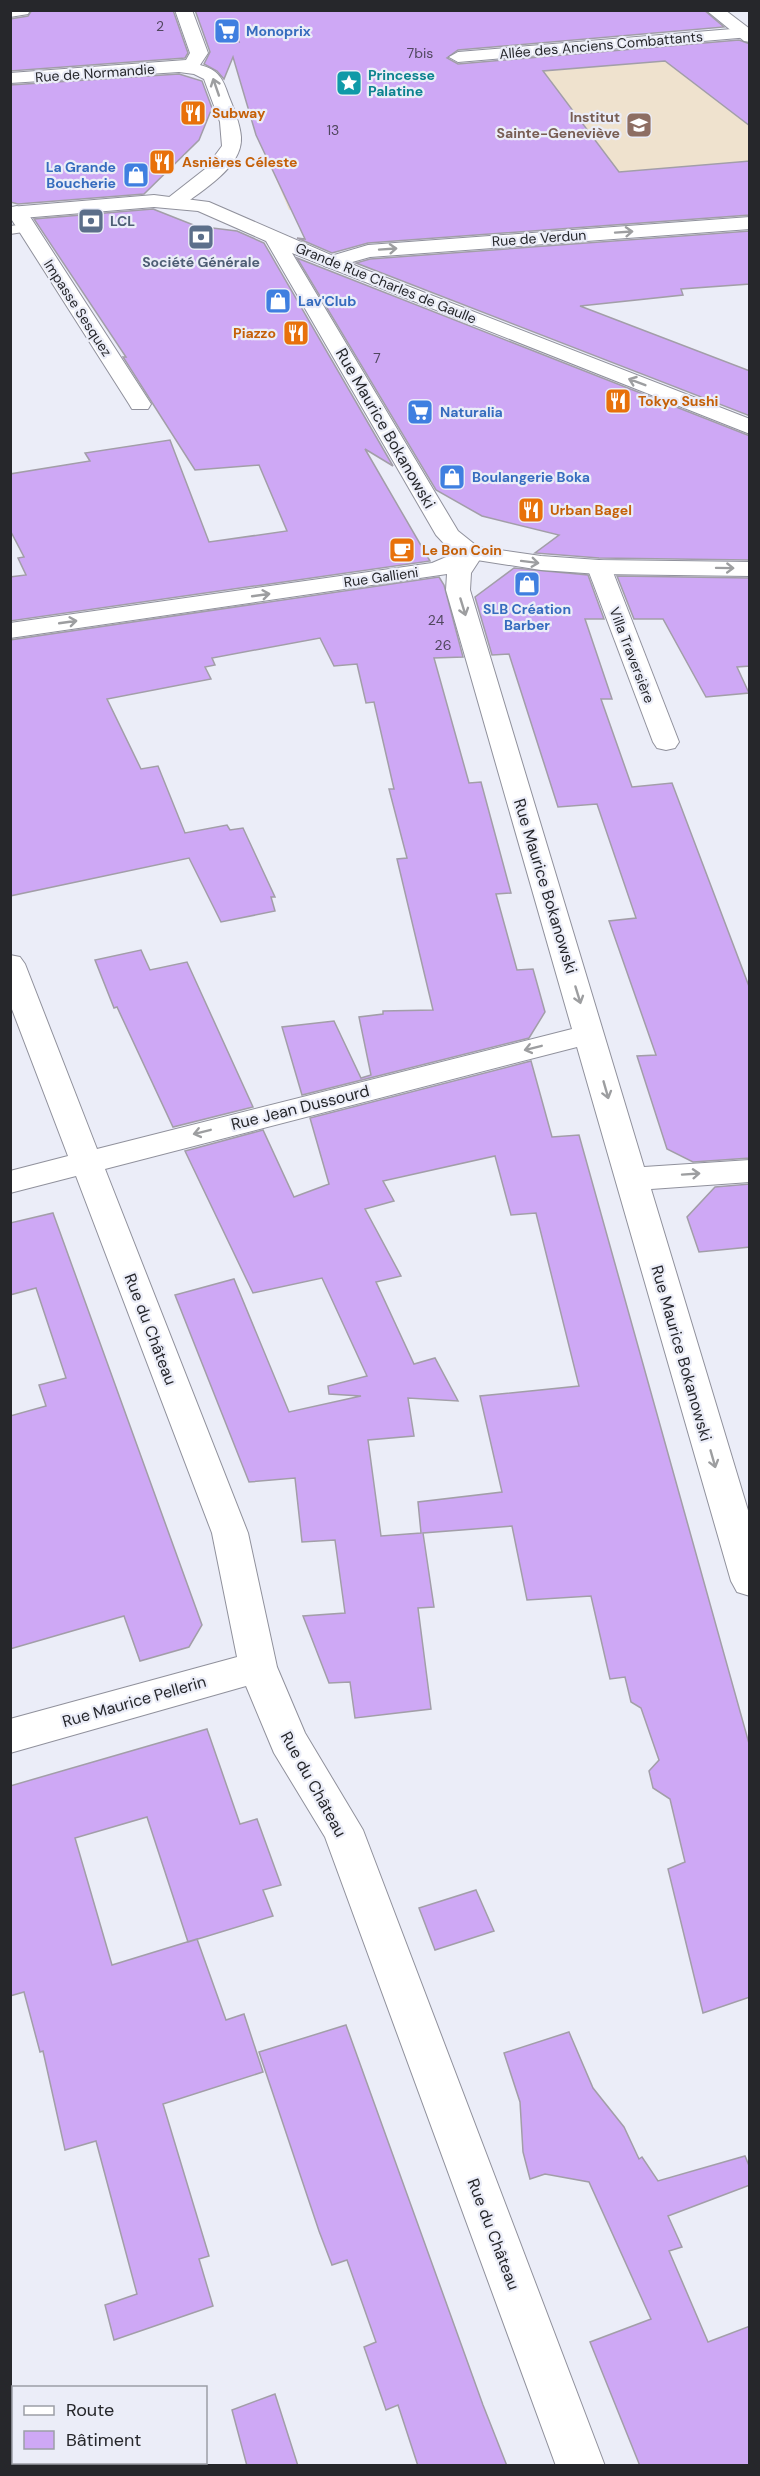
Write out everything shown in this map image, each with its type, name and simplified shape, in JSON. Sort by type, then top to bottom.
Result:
[{"type":"street","points":[[10,12],[22,10]]},
{"type":"street","points":[[180,67],[192,64],[200,53],[183,10]]},
{"type":"street","points":[[714,10],[748,35]]},
{"type":"street","name":"Allée des Anciens Combattants","points":[[458,57],[748,35]]},
{"type":"street","name":"Rue de Normandie","points":[[10,78],[180,67],[203,71],[214,78],[232,138],[226,159],[175,202]]},
{"type":"street","name":"Grande Rue Charles de Gaulle","points":[[16,221],[115,203],[175,202],[215,211],[354,272],[750,427]]},
{"type":"street","name":"Impasse Sesquez","points":[[16,221],[140,404]]},
{"type":"street","name":"Rue de Verdun","points":[[331,262],[368,250],[750,223]]},
{"type":"street","name":"Rue Maurice Bokanowski","points":[[274,238],[448,535],[458,545],[472,553],[459,573],[458,590],[750,1581]]},
{"type":"street","points":[[302,286],[328,273],[354,272]]},
{"type":"street","points":[[472,553],[531,562],[598,567],[750,568]]},
{"type":"street","name":"Rue Gallieni","points":[[10,631],[438,569],[472,553]]},
{"type":"street","name":"Villa Traversière","points":[[598,567],[666,742]]},
{"type":"street","name":"Rue du Château","points":[[10,964],[230,1533],[258,1667],[288,1742],[343,1830],[581,2466]]},
{"type":"street","name":"Rue Jean Dussourd","points":[[10,1182],[590,1034]]},
{"type":"street","points":[[633,1179],[750,1171]]},
{"type":"street","name":"Rue Maurice Pellerin","points":[[10,1736],[258,1667]]},
{"type":"shaded area","name":"Institut Sainte-Geneviève","points":[[749,58],[749,214],[448,197],[289,210],[274,174],[546,151],[483,62]]},
{"type":"building","points":[[32,10],[173,10],[188,53],[185,58],[10,71],[10,19],[28,16]]},
{"type":"building","points":[[195,10],[704,10],[724,27],[458,50],[447,58],[458,64],[739,40],[750,44],[750,126],[665,61],[543,71],[619,172],[750,161],[750,215],[368,243],[332,253],[297,238],[305,239],[256,135],[233,57],[224,79],[217,71],[204,64],[210,52]]},
{"type":"building","points":[[179,74],[202,81],[212,108],[199,140],[144,194],[18,204],[10,202],[10,85]]},
{"type":"building","points":[[153,209],[196,226],[237,231],[264,243],[393,466],[365,449],[430,561],[10,621],[10,577],[26,575],[18,558],[24,557],[10,530],[10,474],[90,461],[85,453],[170,440],[209,542],[287,531],[259,465],[195,470],[123,357],[126,357],[34,219]]},
{"type":"building","points":[[750,231],[750,284],[681,289],[683,295],[580,306],[750,371],[750,416],[356,263],[370,259]]},
{"type":"building","points":[[297,258],[750,436],[750,560],[599,558],[535,553],[559,535],[482,516],[436,490]]},
{"type":"building","points":[[514,568],[588,575],[604,619],[585,619],[612,699],[601,699],[632,787],[672,783],[750,989],[750,1158],[693,1162],[667,1149],[637,1056],[656,1055],[609,921],[636,918],[597,804],[558,807],[509,654],[492,655],[475,597]]},
{"type":"building","points":[[617,576],[750,578],[750,666],[737,667],[749,693],[706,697],[663,619],[634,619]]},
{"type":"building","points":[[439,577],[444,585],[463,657],[434,658],[469,783],[481,782],[511,893],[496,894],[517,970],[533,969],[545,1012],[529,1038],[302,1095],[282,1027],[334,1021],[361,1078],[371,1075],[359,1017],[383,1014],[383,1011],[433,1010],[397,859],[407,858],[389,789],[394,789],[374,702],[366,703],[357,664],[334,666],[320,638],[212,658],[215,665],[205,667],[211,679],[107,699],[141,769],[158,766],[185,833],[227,825],[230,830],[243,828],[275,897],[271,897],[275,911],[221,922],[189,858],[10,896],[10,640]]},
{"type":"building","points":[[141,950],[150,970],[187,962],[253,1107],[173,1127],[117,1007],[114,1008],[95,960]]},
{"type":"building","points":[[531,1061],[552,1137],[579,1135],[750,1747],[750,1997],[703,2013],[668,1869],[685,1862],[670,1799],[653,1788],[649,1771],[659,1760],[641,1708],[631,1702],[625,1677],[610,1679],[591,1596],[527,1600],[512,1526],[423,1533],[434,1607],[418,1608],[431,1709],[355,1718],[350,1682],[329,1683],[303,1616],[345,1613],[335,1540],[302,1542],[295,1478],[249,1482],[175,1295],[234,1279],[289,1412],[361,1396],[329,1394],[328,1386],[367,1376],[322,1278],[253,1293],[185,1151],[263,1130],[294,1197],[329,1184],[310,1118]],"holes":[[[495,1156],[511,1215],[536,1213],[579,1386],[480,1396],[502,1492],[418,1502],[421,1533],[381,1536],[368,1440],[414,1436],[408,1398],[458,1401],[435,1358],[414,1364],[376,1282],[401,1276],[365,1209],[394,1201],[383,1181]]]},
{"type":"building","points":[[750,1184],[750,1247],[699,1252],[687,1217],[715,1187]]},
{"type":"building","points":[[53,1213],[202,1625],[189,1647],[140,1661],[124,1616],[10,1649],[10,1416],[46,1406],[39,1385],[66,1378],[36,1288],[10,1295],[10,1223]]},
{"type":"building","points":[[207,1729],[240,1824],[257,1819],[281,1885],[263,1890],[273,1916],[197,1939],[226,2020],[244,2014],[263,2072],[163,2104],[209,2256],[199,2259],[213,2306],[114,2340],[105,2305],[137,2294],[96,2141],[65,2150],[43,2051],[40,2052],[24,1992],[10,1996],[10,1786]],"holes":[[[147,1817],[188,1942],[112,1965],[75,1838]]]},
{"type":"building","points":[[476,1890],[494,1931],[435,1950],[419,1908]]},
{"type":"building","points":[[346,2025],[507,2466],[418,2466],[398,2405],[386,2410],[364,2347],[376,2342],[347,2260],[332,2265],[319,2231],[259,2052]]},
{"type":"building","points":[[569,2032],[593,2088],[624,2127],[639,2159],[642,2157],[658,2181],[745,2156],[750,2168],[750,2185],[668,2216],[682,2247],[669,2251],[708,2342],[750,2326],[750,2466],[640,2466],[590,2342],[651,2319],[589,2182],[545,2174],[530,2179],[523,2152],[520,2102],[504,2053]]},
{"type":"building","points":[[275,2394],[298,2466],[247,2466],[232,2410]]},
{"type":"place","name":"Monoprix","points":[[227,31]]},
{"type":"place","name":"Princesse Palatine","points":[[349,83]]},
{"type":"place","name":"Subway","points":[[193,113]]},
{"type":"place","name":"Institut Sainte-Geneviève","points":[[639,125]]},
{"type":"place","name":"Asnières Céleste","points":[[162,162]]},
{"type":"place","name":"La Grande Boucherie","points":[[136,175]]},
{"type":"place","name":"LCL","points":[[91,221]]},
{"type":"place","name":"Société Générale","points":[[201,237]]},
{"type":"place","name":"Lav'Club","points":[[278,301]]},
{"type":"place","name":"Piazzo","points":[[296,333]]},
{"type":"place","name":"Tokyo Sushi","points":[[618,401]]},
{"type":"place","name":"Naturalia","points":[[420,412]]},
{"type":"place","name":"Boulangerie Boka","points":[[452,477]]},
{"type":"place","name":"Urban Bagel","points":[[531,510]]},
{"type":"place","name":"Le Bon Coin","points":[[402,550]]},
{"type":"place","name":"SLB Création Barber","points":[[527,584]]}]
